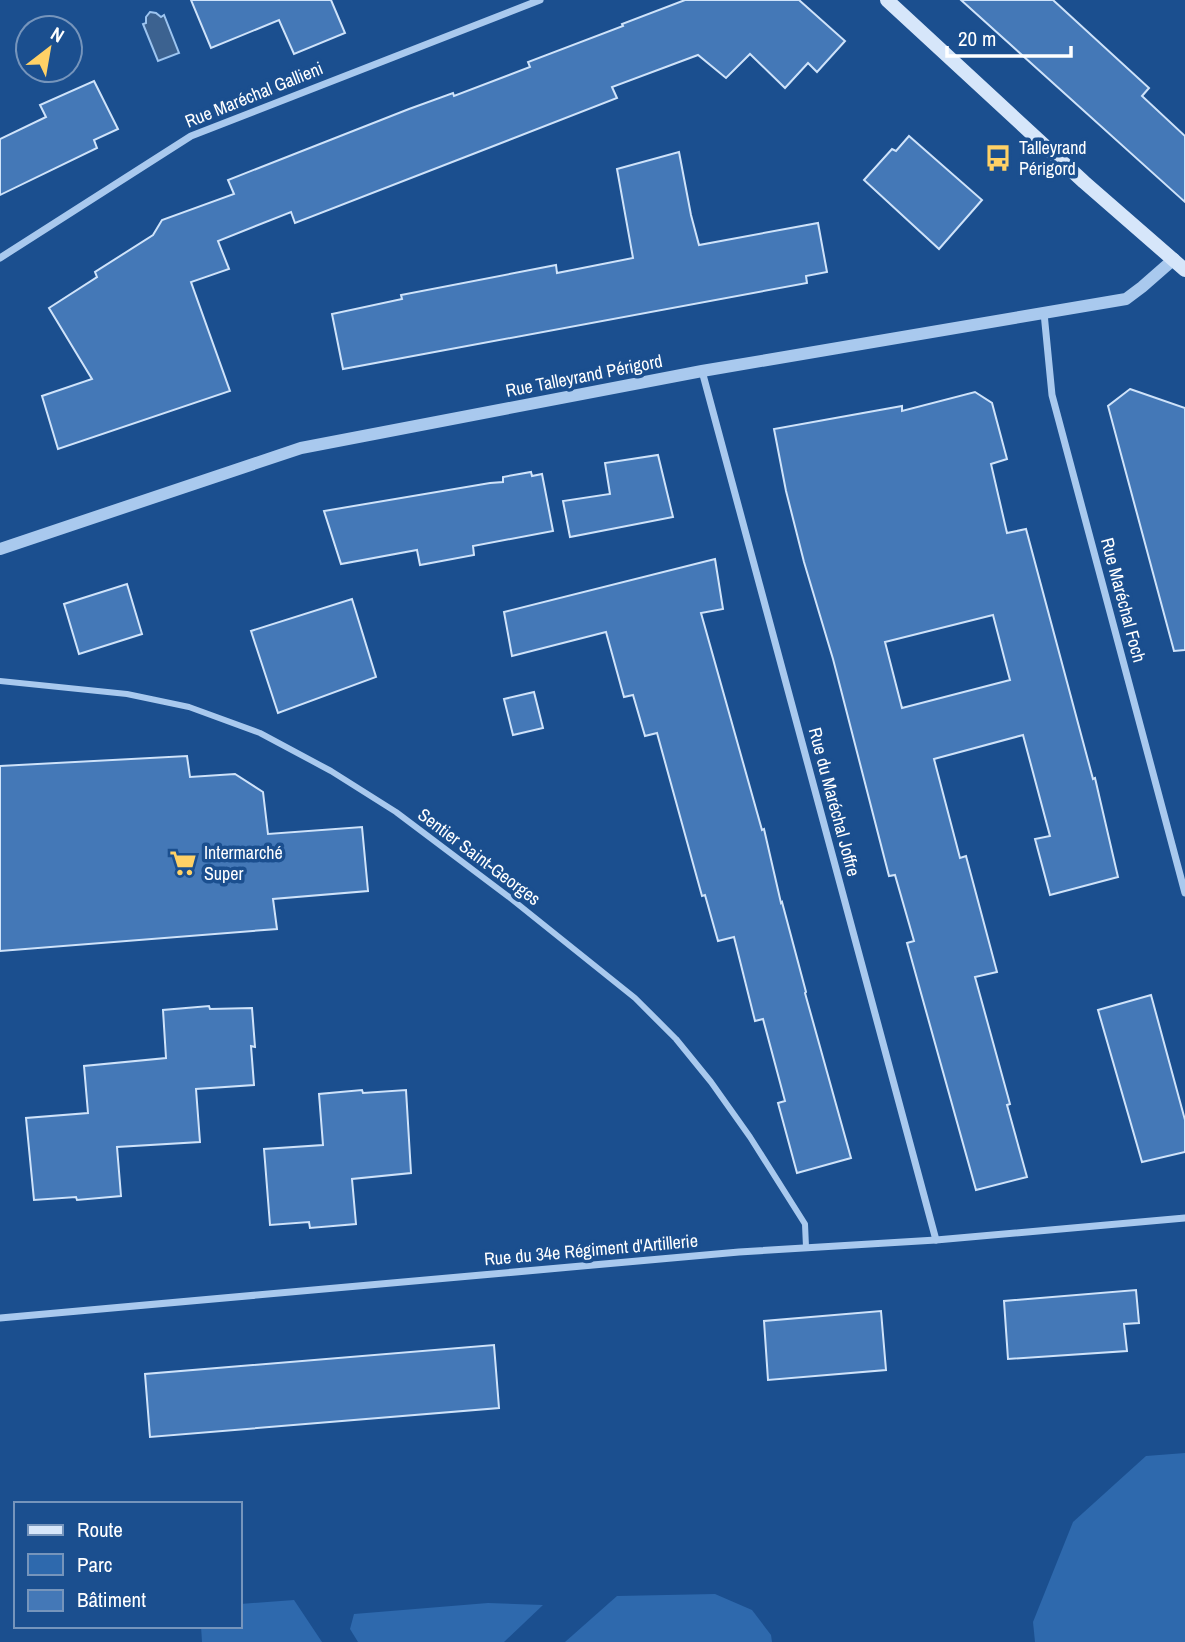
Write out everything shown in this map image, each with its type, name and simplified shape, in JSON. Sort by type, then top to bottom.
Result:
[{"type":"main road","points":[[887,0],[1084,182],[1185,270]]},
{"type":"street","name":"Rue Maréchal Gallieni","points":[[0,258],[191,136],[540,0]]},
{"type":"street","name":"Rue Talleyrand Périgord","points":[[0,549],[301,449],[702,371],[1126,299],[1174,259]]},
{"type":"street","name":"Rue Maréchal Foch","points":[[1044,313],[1052,395],[1185,893]]},
{"type":"street","name":"Rue du Maréchal Joffre","points":[[702,371],[936,1240]]},
{"type":"street","name":"Sentier Saint-Georges","points":[[0,681],[127,694],[189,707],[260,733],[331,771],[396,812],[509,897],[625,990],[676,1039],[750,1137],[805,1224],[806,1247]]},
{"type":"street","name":"Rue du 34e Régiment d'Artillerie","points":[[0,1318],[806,1247],[936,1240],[1185,1218]]},
{"type":"green space","points":[[1185,1453],[1185,1642],[1035,1642],[1033,1622],[1073,1522],[1146,1456]]},
{"type":"green space","points":[[715,1594],[752,1610],[771,1635],[772,1642],[565,1642],[617,1596]]},
{"type":"green space","points":[[294,1600],[322,1642],[202,1642],[201,1628],[242,1628],[242,1604]]},
{"type":"green space","points":[[488,1603],[543,1605],[504,1642],[358,1642],[350,1629],[354,1614]]},
{"type":"shaded area","points":[[150,12],[161,17],[164,15],[179,53],[158,61],[143,24]]},
{"type":"building","points":[[191,0],[331,0],[345,33],[294,54],[279,20],[211,48]]},
{"type":"building","points":[[685,0],[799,0],[845,41],[817,72],[808,63],[785,88],[750,54],[726,78],[698,55],[612,87],[617,98],[295,223],[291,212],[218,241],[229,269],[191,282],[230,391],[58,449],[42,396],[92,379],[49,308],[97,277],[95,272],[153,235],[162,220],[234,194],[228,180],[409,109],[453,93],[454,96],[530,67],[528,62]]},
{"type":"building","points":[[961,0],[1053,0],[1149,88],[1142,96],[1185,136],[1185,202]]},
{"type":"building","points":[[94,81],[118,129],[94,140],[97,148],[0,195],[0,139],[46,117],[40,105]]},
{"type":"building","points":[[909,136],[982,200],[939,249],[864,180],[892,149],[896,151]]},
{"type":"building","points":[[679,152],[699,245],[818,223],[827,272],[806,276],[807,283],[343,369],[332,314],[402,299],[401,295],[556,265],[557,273],[633,258],[617,169]]},
{"type":"building","points":[[1130,389],[1185,408],[1185,650],[1174,651],[1108,406]]},
{"type":"building","points":[[975,392],[992,403],[1007,459],[991,464],[1007,533],[1026,529],[1093,779],[1095,778],[1118,877],[1050,895],[1035,839],[1050,836],[1023,735],[934,759],[960,858],[966,856],[997,972],[975,977],[1027,1177],[976,1190],[907,943],[914,941],[895,875],[889,876],[833,659],[804,562],[774,429],[902,406],[902,411]],"holes":[[[993,615],[1010,680],[902,708],[885,642]]]},
{"type":"building","points":[[658,455],[673,517],[570,537],[563,501],[610,494],[605,463]]},
{"type":"building","points":[[531,472],[532,476],[542,474],[553,531],[473,546],[474,555],[420,565],[417,550],[341,564],[324,511],[503,482],[503,477]]},
{"type":"building","points":[[715,559],[723,609],[701,613],[762,830],[764,829],[781,903],[851,1158],[797,1173],[778,1103],[785,1101],[763,1019],[755,1021],[734,937],[718,941],[705,895],[702,896],[657,733],[645,736],[633,695],[624,697],[606,632],[512,656],[504,612]]},
{"type":"building","points":[[127,584],[142,634],[79,654],[64,604]]},
{"type":"building","points":[[352,599],[376,677],[278,713],[251,631]]},
{"type":"building","points":[[534,692],[543,728],[513,735],[504,699]]},
{"type":"building","name":"Intermarché Super","points":[[187,756],[190,777],[235,774],[263,792],[268,834],[362,827],[368,891],[273,899],[277,929],[0,951],[0,766]]},
{"type":"building","points":[[1151,995],[1185,1120],[1185,1152],[1142,1162],[1098,1010]]},
{"type":"building","points":[[209,1006],[210,1009],[252,1008],[254,1085],[196,1089],[200,1142],[117,1147],[121,1196],[34,1200],[26,1118],[88,1113],[84,1066],[166,1058],[163,1010]]},
{"type":"building","points":[[362,1090],[363,1093],[406,1090],[411,1173],[352,1179],[356,1224],[310,1228],[309,1222],[270,1225],[264,1149],[323,1145],[319,1094]]},
{"type":"building","points":[[1136,1290],[1139,1323],[1124,1324],[1127,1351],[1008,1359],[1004,1301]]},
{"type":"building","points":[[881,1311],[886,1370],[768,1380],[764,1321]]},
{"type":"building","points":[[494,1345],[499,1408],[150,1437],[145,1374]]},
{"type":"place","name":"Talleyrand Périgord","points":[[998,158]]},
{"type":"place","name":"Intermarché Super","points":[[183,863]]}]
